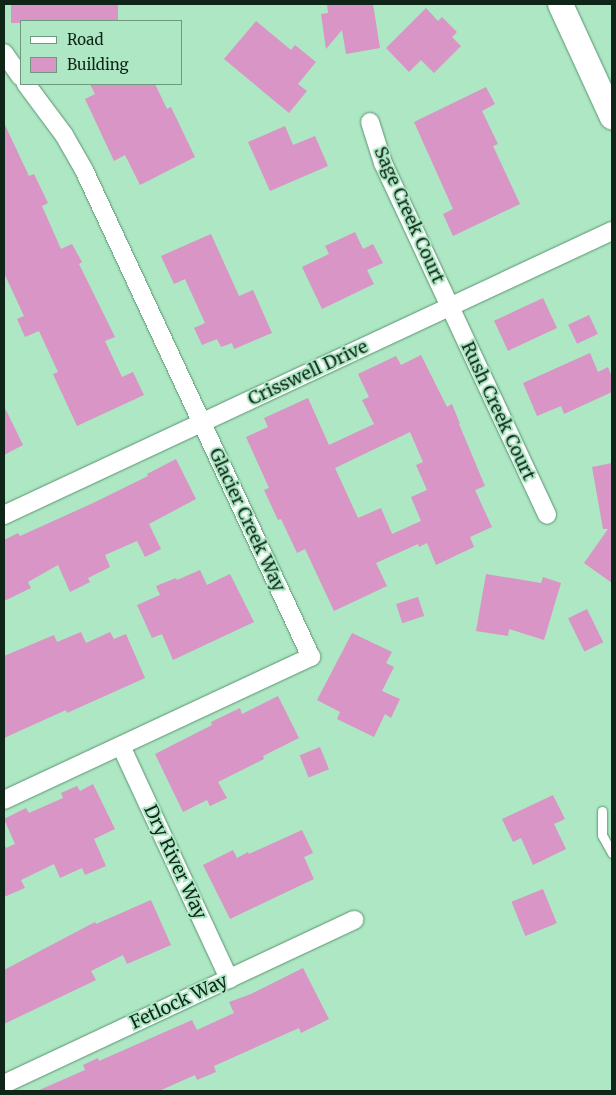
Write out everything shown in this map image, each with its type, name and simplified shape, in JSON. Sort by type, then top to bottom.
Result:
[{"type":"main road","points":[[560,4],[610,107]]},
{"type":"street","points":[[4,53],[20,76]]},
{"type":"street","name":"Glacier Creek Way","points":[[4,800],[311,657],[84,170],[64,135],[27,85]]},
{"type":"street","name":"Sage Creek Court","points":[[370,122],[383,163],[450,307]]},
{"type":"street","name":"Crisswell Drive","points":[[4,515],[612,231]]},
{"type":"street","name":"Rush Creek Court","points":[[450,307],[547,516]]},
{"type":"street","name":"Dry River Way","points":[[121,746],[229,979]]},
{"type":"street","name":"Fetlock Way","points":[[4,1084],[354,920]]},
{"type":"lane","points":[[602,811],[602,835],[612,853]]},
{"type":"building","points":[[11,4],[118,4],[118,20],[20,20],[20,23],[11,23]]},
{"type":"building","points":[[327,4],[373,4],[380,48],[346,54],[342,30],[326,49],[321,14],[328,13]]},
{"type":"building","points":[[426,8],[438,21],[442,17],[457,32],[452,37],[461,46],[434,73],[421,60],[409,72],[386,48]]},
{"type":"building","points":[[256,21],[291,50],[295,45],[316,62],[298,84],[307,91],[289,113],[224,59]]},
{"type":"building","points":[[90,85],[155,85],[167,109],[171,107],[195,157],[140,185],[125,155],[114,161],[85,99],[95,94]]},
{"type":"building","points":[[486,87],[495,104],[482,111],[498,144],[493,146],[520,204],[453,236],[443,214],[453,209],[414,122]]},
{"type":"building","points":[[4,123],[29,176],[34,174],[48,203],[42,206],[61,249],[72,244],[82,262],[79,264],[115,337],[105,341],[122,377],[133,372],[144,395],[77,426],[53,374],[58,372],[39,331],[25,337],[17,319],[24,316],[4,273]]},
{"type":"building","points":[[285,126],[293,145],[315,136],[328,166],[270,191],[248,142]]},
{"type":"building","points":[[355,232],[363,249],[373,244],[383,263],[367,270],[374,284],[322,309],[302,267],[329,254],[325,246]]},
{"type":"building","points":[[211,234],[239,296],[253,290],[272,333],[234,349],[232,343],[221,347],[217,339],[202,345],[194,328],[205,323],[185,279],[174,284],[161,256]]},
{"type":"building","points":[[543,298],[557,328],[508,351],[494,321]]},
{"type":"building","points":[[589,315],[598,334],[577,344],[568,325]]},
{"type":"building","points":[[590,353],[598,372],[608,367],[612,377],[612,392],[564,414],[561,406],[537,416],[523,383]]},
{"type":"building","points":[[421,355],[447,407],[452,404],[485,486],[475,490],[492,527],[470,537],[474,547],[436,565],[427,543],[419,547],[418,544],[376,563],[387,586],[334,611],[305,549],[297,553],[281,519],[278,520],[264,490],[269,488],[246,437],[268,427],[264,418],[308,398],[329,445],[374,424],[362,400],[369,397],[358,374],[396,356],[401,365]],"holes":[[[410,432],[423,462],[416,465],[427,490],[411,497],[421,521],[392,534],[381,508],[358,518],[335,468]]]},
{"type":"building","points":[[4,406],[23,445],[4,455]]},
{"type":"building","points":[[176,459],[196,499],[149,524],[161,549],[145,557],[137,541],[105,555],[110,567],[88,578],[90,582],[70,592],[58,565],[28,582],[31,588],[4,601],[4,540],[18,533],[20,536],[91,504],[148,476],[147,474]]},
{"type":"building","points":[[612,463],[612,583],[584,563],[608,529],[603,529],[592,467]]},
{"type":"building","points":[[200,570],[207,585],[230,574],[254,622],[173,660],[162,634],[152,638],[137,605],[160,595],[156,586],[176,578],[177,580]]},
{"type":"building","points":[[486,574],[541,583],[543,577],[561,583],[544,640],[509,629],[508,636],[476,631]]},
{"type":"building","points":[[418,597],[424,616],[402,623],[396,604]]},
{"type":"building","points":[[587,609],[603,642],[584,651],[568,618]]},
{"type":"building","points":[[81,632],[86,643],[110,632],[114,639],[126,634],[145,678],[67,713],[66,710],[4,738],[4,656],[54,635],[57,642]]},
{"type":"building","points":[[352,633],[392,652],[386,663],[394,667],[382,691],[400,699],[391,718],[385,714],[374,737],[337,719],[340,712],[317,700]]},
{"type":"building","points":[[278,696],[299,738],[263,756],[264,759],[218,782],[227,798],[210,806],[207,800],[183,812],[155,754],[212,725],[211,722],[240,708],[242,714]]},
{"type":"building","points":[[320,747],[329,769],[309,777],[300,755]]},
{"type":"building","points":[[93,784],[115,829],[94,839],[106,866],[85,875],[82,868],[60,878],[54,864],[21,880],[25,888],[4,897],[4,842],[6,848],[15,844],[4,819],[26,808],[29,813],[63,798],[61,793],[77,786],[80,791]]},
{"type":"building","points":[[553,795],[565,819],[554,824],[566,849],[533,865],[521,838],[513,842],[502,819]]},
{"type":"building","points":[[302,830],[313,853],[304,857],[314,879],[230,919],[203,865],[233,850],[237,858],[248,852],[249,854]]},
{"type":"building","points":[[543,889],[557,923],[525,936],[511,902]]},
{"type":"building","points":[[151,900],[171,945],[127,964],[123,955],[91,971],[96,980],[4,1024],[4,970],[95,922],[96,924]]},
{"type":"building","points":[[303,968],[329,1019],[301,1033],[299,1028],[214,1066],[216,1072],[197,1080],[195,1075],[159,1091],[37,1091],[85,1070],[83,1065],[98,1058],[99,1061],[192,1020],[197,1030],[234,1013],[229,1002],[251,994]]}]
